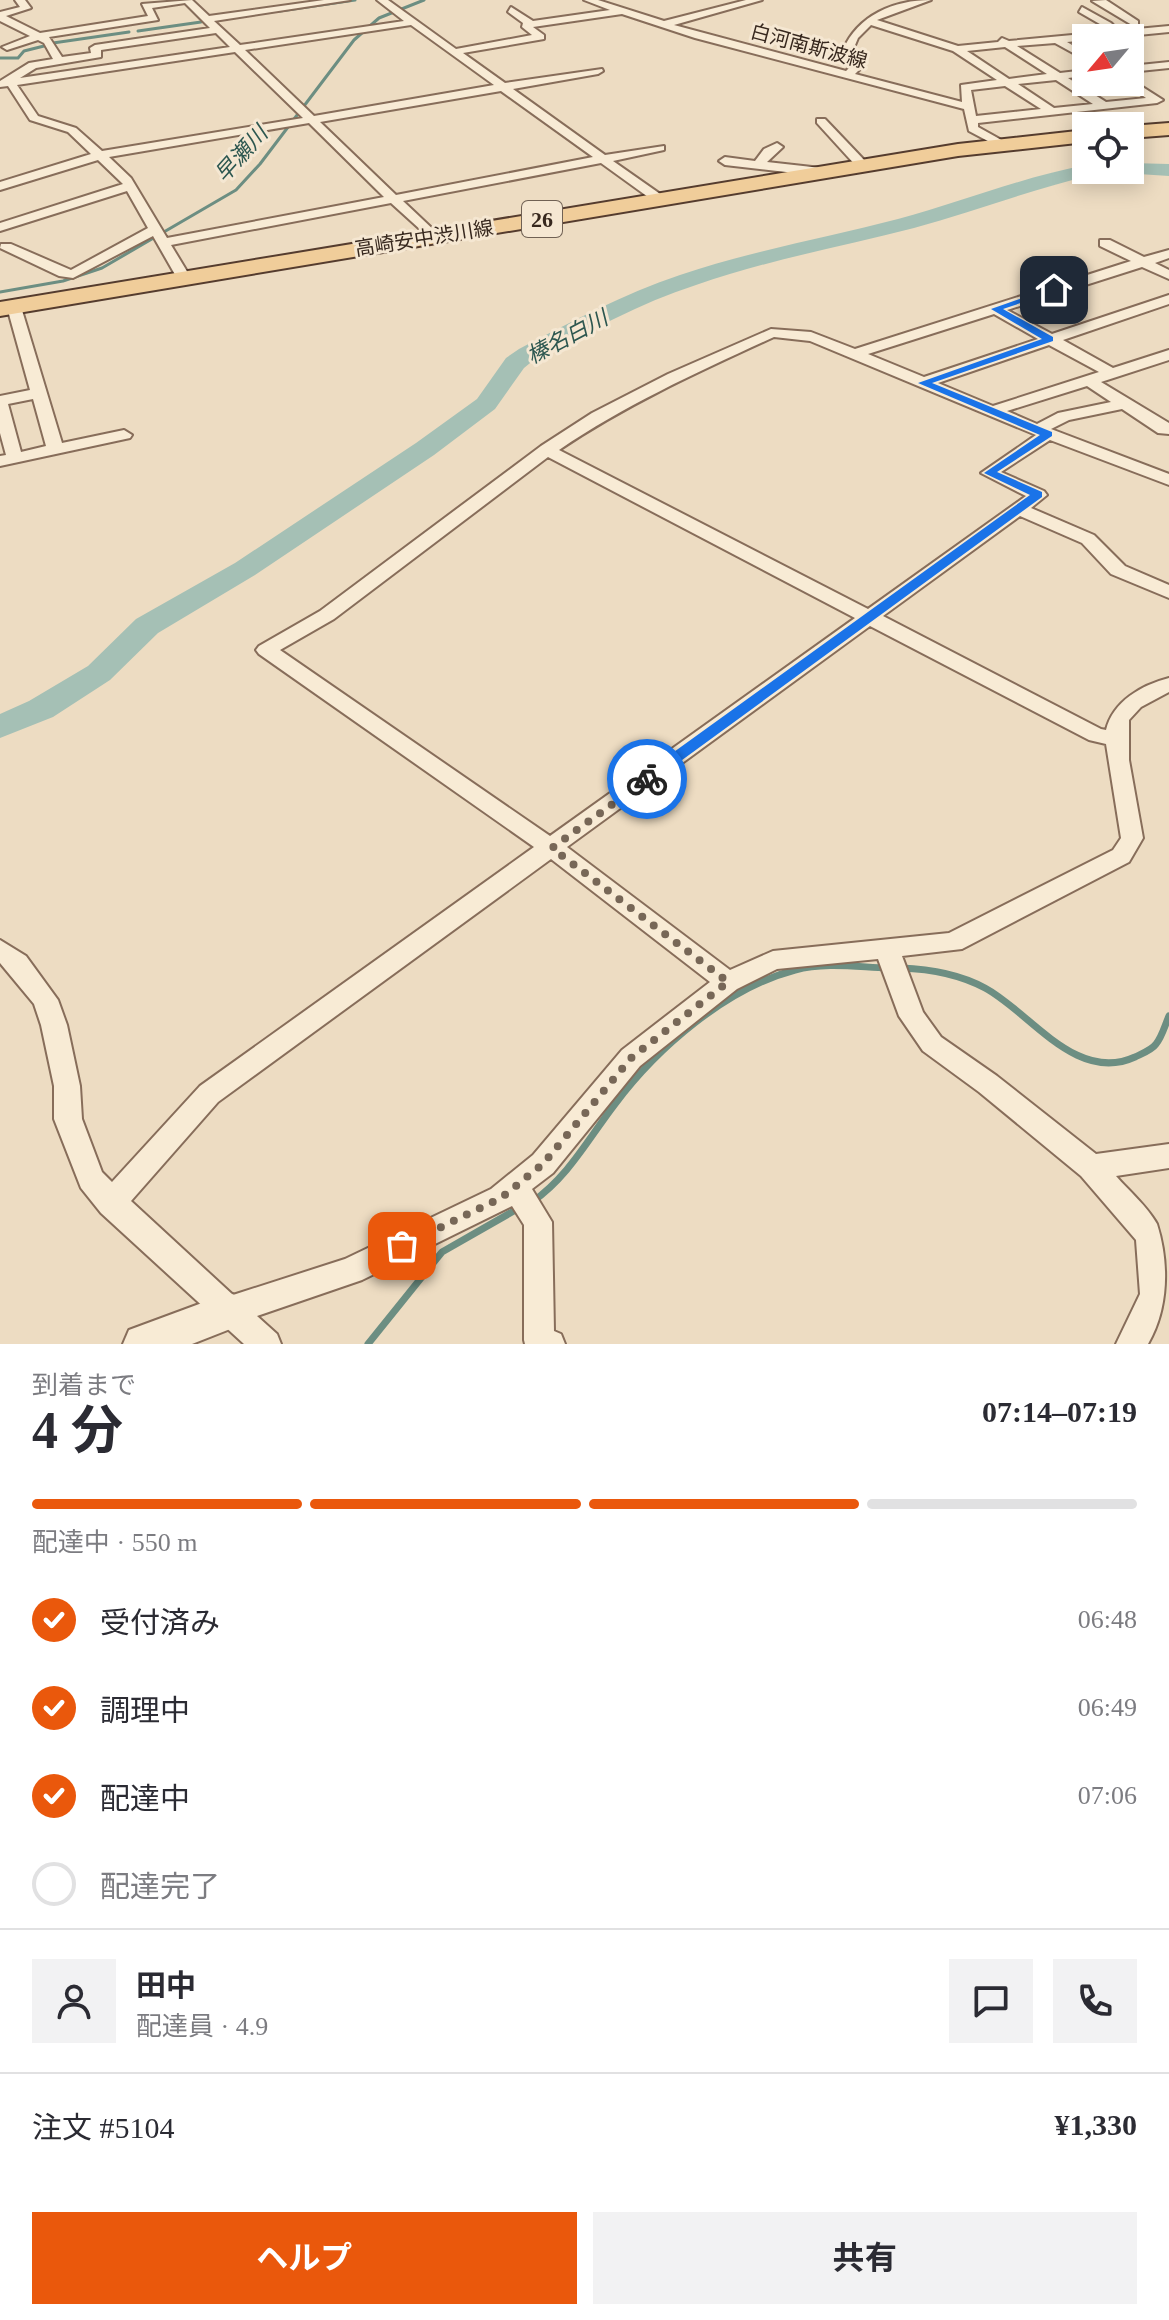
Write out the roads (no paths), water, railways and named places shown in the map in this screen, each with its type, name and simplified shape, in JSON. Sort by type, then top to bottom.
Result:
[{"type":"main road","points":[[1144,131],[1169,129]]},
{"type":"main road","name":"高崎安中渋川線","points":[[7,308],[862,165],[1001,144],[1072,137]]},
{"type":"street","points":[[0,16],[26,8],[20,0]]},
{"type":"street","points":[[7,47],[39,36],[155,18],[145,6],[187,0],[433,237]]},
{"type":"street","points":[[207,19],[345,0]]},
{"type":"street","points":[[382,0],[659,199]]},
{"type":"street","points":[[662,25],[757,0]]},
{"type":"street","points":[[848,75],[858,66],[848,50],[853,35],[877,14],[925,0]]},
{"type":"street","points":[[1101,0],[1097,1],[1135,23],[1169,19]]},
{"type":"street","name":"白河南斯波線","points":[[590,2],[662,25],[969,107]]},
{"type":"street","points":[[511,10],[531,24]]},
{"type":"street","points":[[1082,10],[1097,24]]},
{"type":"street","points":[[454,52],[539,38],[524,26],[531,24],[618,12]]},
{"type":"street","points":[[0,16],[48,41],[59,61]]},
{"type":"street","points":[[869,21],[957,49],[1051,111]]},
{"type":"street","points":[[5,84],[414,22]]},
{"type":"street","points":[[125,23],[160,61]]},
{"type":"street","points":[[0,29],[18,26]]},
{"type":"street","points":[[1144,31],[1169,29]]},
{"type":"street","points":[[5,84],[28,66],[97,55],[95,48],[217,30]]},
{"type":"street","points":[[1150,31],[1169,41]]},
{"type":"street","points":[[1072,34],[994,36],[1103,105]]},
{"type":"street","points":[[957,49],[1072,38]]},
{"type":"street","points":[[1057,40],[1072,49]]},
{"type":"street","points":[[1144,58],[1163,65]]},
{"type":"street","points":[[0,186],[102,155],[284,124],[304,116],[598,71]]},
{"type":"street","points":[[1001,144],[973,129],[967,86],[1072,74]]},
{"type":"street","points":[[5,84],[34,118],[72,130],[102,155],[130,186],[184,278]]},
{"type":"street","points":[[973,120],[1157,100],[1144,92]]},
{"type":"street","points":[[821,121],[862,165]]},
{"type":"street","points":[[759,164],[768,152],[777,147]]},
{"type":"street","points":[[130,186],[0,228],[10,242],[3,248],[73,274],[159,236],[393,199],[660,148]]},
{"type":"street","points":[[725,161],[821,172]]},
{"type":"street","points":[[1105,243],[1169,275]]},
{"type":"street","points":[[853,354],[1169,254]]},
{"type":"street","points":[[923,383],[1169,299]]},
{"type":"street","points":[[7,308],[40,393],[55,449]]},
{"type":"street","points":[[995,309],[1111,373]]},
{"type":"street","points":[[728,982],[552,848],[266,650],[327,615],[547,450],[617,405],[771,333],[811,336],[1043,432],[1169,480]]},
{"type":"street","points":[[992,411],[1169,355]]},
{"type":"street","points":[[1088,380],[1164,430],[1169,428]]},
{"type":"street","points":[[40,393],[0,402],[8,459],[124,435]]},
{"type":"street","points":[[111,1204],[209,1094],[1038,495],[989,473],[1064,416],[1125,404]]},
{"type":"street","points":[[547,450],[1096,735],[1117,739]]},
{"type":"street","points":[[1017,509],[1088,539],[1118,570],[1169,592]]},
{"type":"street","points":[[143,1344],[229,1311],[352,1270],[516,1189],[543,1164],[631,1058],[728,982],[773,960],[891,962],[953,942],[1121,856],[1132,838],[1117,739],[1119,720],[1136,701],[1169,684]]},
{"type":"street","points":[[0,949],[25,971],[45,1000],[54,1025],[67,1086],[68,1119],[91,1179],[111,1204],[266,1344]]},
{"type":"street","points":[[891,962],[912,1016],[932,1044],[988,1084],[1091,1167],[1146,1231],[1152,1244],[1155,1294],[1149,1314],[1131,1344]]},
{"type":"street","points":[[1091,1167],[1169,1156]]},
{"type":"street","points":[[516,1189],[538,1222],[542,1343]]},
{"type":"waterway","points":[[280,11],[355,0]]},
{"type":"waterway","name":"早瀬川","points":[[0,292],[63,281],[102,268],[236,190],[260,164],[354,40],[379,18],[424,0]]},
{"type":"waterway","points":[[138,31],[201,22]]},
{"type":"waterway","points":[[53,43],[129,32]]},
{"type":"waterway","points":[[0,58],[18,58],[24,51],[44,46]]},
{"type":"waterway","name":"榛名白川","points":[[1144,169],[1169,170]]},
{"type":"waterway","name":"榛名白川","points":[[0,727],[41,709],[99,673],[147,626],[245,569],[425,449],[486,404],[515,363],[527,354],[637,300],[684,281],[778,254],[930,217],[1072,173]]},
{"type":"waterway","points":[[532,1202],[557,1181],[651,1062],[719,1006],[769,979],[795,970],[829,966],[887,968]]},
{"type":"waterway","points":[[901,968],[944,973],[975,983],[1002,999],[1055,1042],[1093,1061],[1113,1063],[1149,1050],[1160,1038],[1169,1016]]},
{"type":"waterway","points":[[368,1344],[442,1252],[519,1208]]}]
